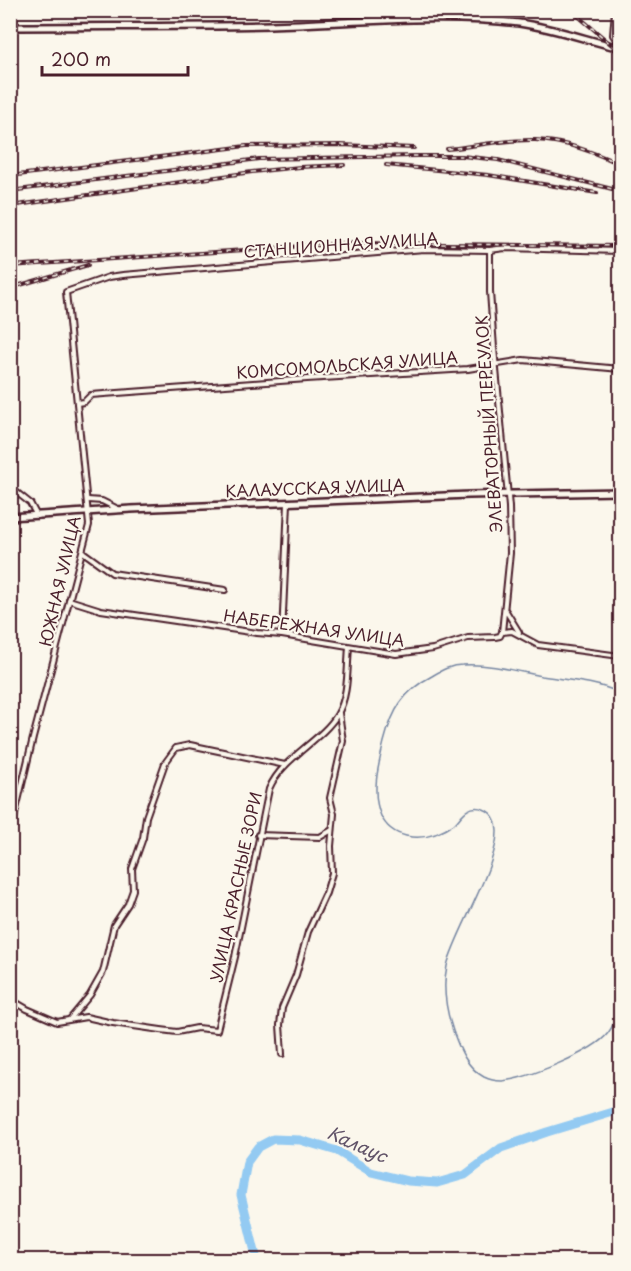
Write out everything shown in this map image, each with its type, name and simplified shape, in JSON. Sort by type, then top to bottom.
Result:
[{"type":"street","points":[[615,10],[613,35],[621,47]]},
{"type":"street","points":[[10,27],[270,25],[450,19],[522,24],[621,47]]},
{"type":"street","name":"СТАНЦИОННАЯ УЛИЦА","points":[[66,292],[109,277],[123,275],[424,249],[490,250],[504,248],[621,251]]},
{"type":"street","name":"ЭЛЕВАТОРНЫЙ ПЕРЕУЛОК","points":[[490,250],[490,292],[509,495],[510,553],[502,632]]},
{"type":"street","name":"ЮЖНАЯ УЛИЦА","points":[[10,835],[89,525],[66,292]]},
{"type":"street","name":"КОМСОМОЛЬСКАЯ УЛИЦА","points":[[77,403],[84,402],[91,395],[105,393],[468,369],[536,360],[621,369]]},
{"type":"street","points":[[10,487],[30,503],[37,516]]},
{"type":"street","name":"КАЛАУССКАЯ УЛИЦА","points":[[10,517],[288,503],[621,492]]},
{"type":"street","points":[[88,500],[102,501],[119,510]]},
{"type":"street","points":[[282,635],[288,503]]},
{"type":"street","points":[[82,552],[112,573],[225,590]]},
{"type":"street","name":"НАБЕРЕЖНАЯ УЛИЦА","points":[[69,600],[101,610],[282,635],[396,654],[448,646],[468,638],[495,637],[500,636],[502,632],[512,631],[538,645],[621,656]]},
{"type":"street","points":[[505,610],[521,636]]},
{"type":"street","name":"УЛИЦА КРАСНЫЕ ЗОРИ","points":[[70,1019],[86,1017],[177,1032],[196,1028],[216,1030],[234,957],[267,795],[277,775],[332,722],[339,712],[344,698],[349,647]]},
{"type":"street","points":[[282,1054],[280,1025],[282,1008],[296,975],[311,924],[331,879],[334,814],[330,798],[342,741],[339,712]]},
{"type":"street","points":[[10,999],[57,1022],[70,1019],[90,995],[103,972],[114,925],[128,904],[133,890],[132,868],[143,838],[146,817],[165,763],[174,750],[181,745],[190,745],[286,765]]},
{"type":"street","points":[[271,763],[277,775]]},
{"type":"street","points":[[258,835],[320,837],[332,830]]},
{"type":"waterway","points":[[620,693],[592,684],[492,666],[462,665],[447,668],[413,688],[395,711],[382,751],[376,789],[378,807],[383,820],[391,829],[406,836],[425,837],[443,831],[472,808],[483,809],[495,820],[497,834],[488,871],[452,951],[445,982],[447,1007],[455,1037],[464,1057],[478,1073],[486,1078],[502,1081],[542,1070],[575,1056],[608,1033],[613,1026],[620,1002]]},
{"type":"waterway","name":"Калаус","points":[[257,1260],[241,1195],[247,1162],[258,1147],[273,1139],[300,1140],[337,1151],[371,1172],[408,1181],[437,1183],[465,1175],[501,1148],[620,1110]]},
{"type":"railway","points":[[571,10],[620,52]]},
{"type":"railway","points":[[447,149],[535,140],[557,142],[579,148],[620,164]]},
{"type":"railway","points":[[10,176],[246,146],[341,145],[414,148]]},
{"type":"railway","points":[[10,191],[259,159],[417,156],[462,156],[498,160],[620,191]]},
{"type":"railway","points":[[10,206],[252,172],[344,165]]},
{"type":"railway","points":[[386,165],[488,175],[597,193]]},
{"type":"railway","points":[[10,266],[348,243],[620,246]]},
{"type":"railway","points":[[10,288],[88,265]]}]
